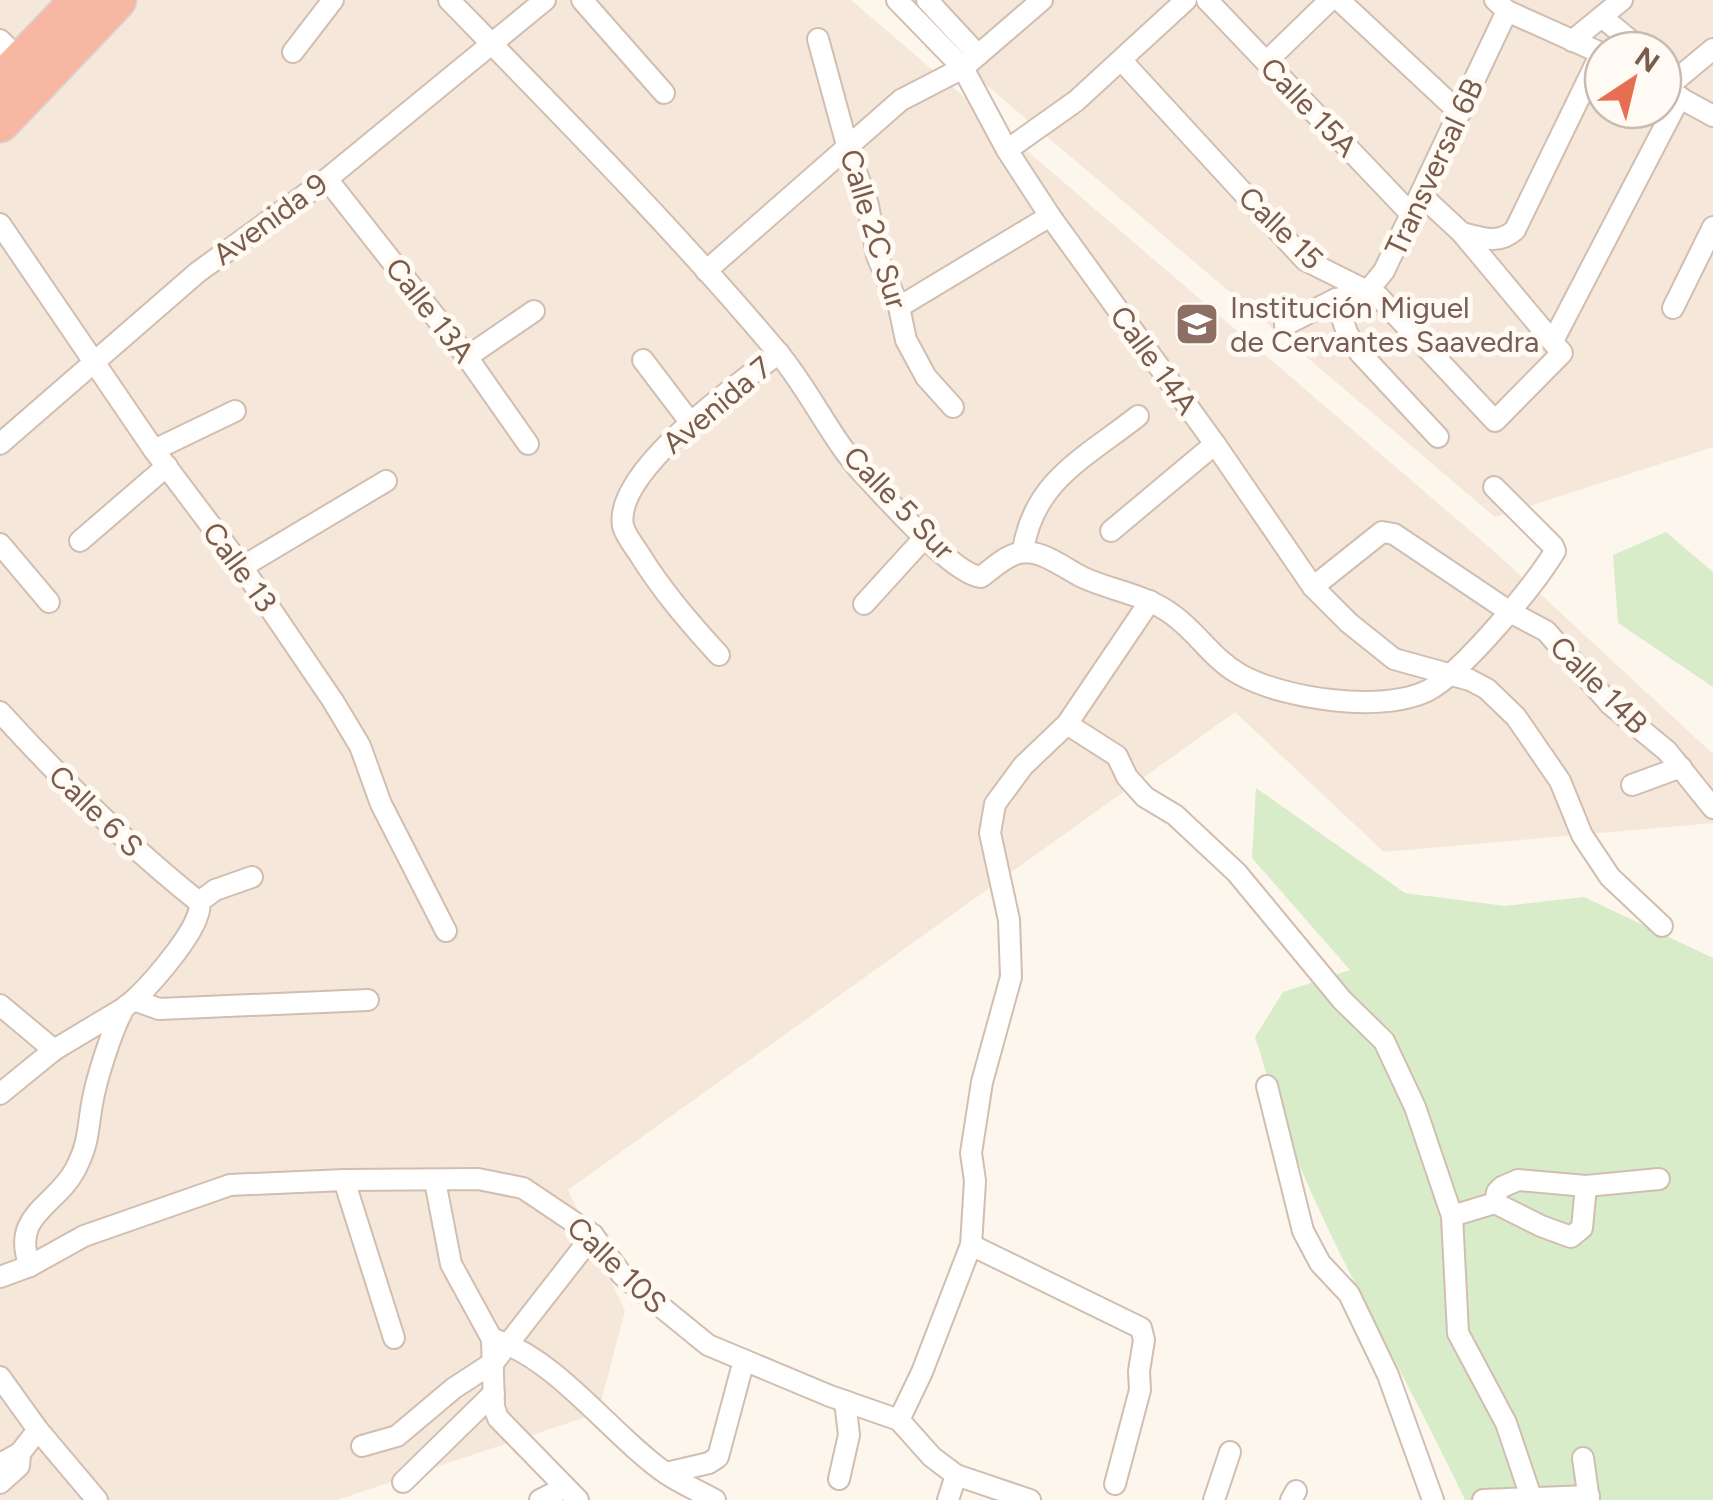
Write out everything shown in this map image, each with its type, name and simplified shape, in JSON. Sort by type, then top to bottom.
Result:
[{"type":"highway","points":[[7,61],[80,0]]},
{"type":"highway","points":[[0,123],[117,0]]},
{"type":"street","points":[[292,52],[332,0]]},
{"type":"street","name":"Calle 5 Sur","points":[[449,0],[779,353],[858,468],[925,537],[975,577],[1023,551]]},
{"type":"street","name":"Avenida 9","points":[[0,444],[198,272],[327,179],[545,0]]},
{"type":"street","points":[[582,0],[664,93]]},
{"type":"street","name":"Calle 14A","points":[[897,0],[970,62]]},
{"type":"street","name":"Calle 14A","points":[[927,0],[970,62],[1007,150],[1050,216],[1313,587],[1394,660],[1451,674]]},
{"type":"street","points":[[706,271],[901,100],[970,62],[1042,0]]},
{"type":"street","points":[[1007,150],[1076,100],[1186,0]]},
{"type":"street","name":"Calle 15A","points":[[1207,0],[1266,62],[1416,204],[1462,232],[1558,346]]},
{"type":"street","points":[[1266,62],[1330,0]]},
{"type":"street","points":[[1340,0],[1460,113]]},
{"type":"street","points":[[1572,41],[1622,0]]},
{"type":"street","points":[[1509,4],[1583,46]]},
{"type":"street","name":"Transversal 6B","points":[[1367,292],[1384,271],[1509,4]]},
{"type":"street","points":[[1603,18],[1618,30]]},
{"type":"street","name":"Calle 2C Sur","points":[[818,38],[848,149],[868,204],[877,256],[900,306],[906,340],[926,378],[952,407]]},
{"type":"street","points":[[1683,75],[1711,56]]},
{"type":"street","name":"Calle 15","points":[[1122,60],[1305,260],[1390,306],[1494,421],[1558,346]]},
{"type":"street","points":[[1462,232],[1496,241],[1516,230],[1583,93]]},
{"type":"street","points":[[1683,94],[1713,116]]},
{"type":"street","points":[[1558,346],[1650,130]]},
{"type":"street","name":"Calle 13A","points":[[327,179],[467,357],[528,444]]},
{"type":"street","points":[[900,306],[1050,216]]},
{"type":"street","name":"Calle 13","points":[[0,224],[160,458],[242,567],[360,746],[382,804],[446,931]]},
{"type":"street","points":[[1674,308],[1713,228]]},
{"type":"street","points":[[1285,325],[1336,299],[1367,292]]},
{"type":"street","points":[[1336,299],[1347,333],[1360,354],[1438,437]]},
{"type":"street","points":[[467,357],[534,311]]},
{"type":"street","name":"Avenida 7","points":[[719,655],[664,594],[623,528],[624,508],[649,463],[690,422],[779,353]]},
{"type":"street","points":[[643,360],[690,422]]},
{"type":"street","points":[[80,541],[160,458],[235,411]]},
{"type":"street","points":[[1138,416],[1051,483],[1027,523],[1023,551],[1038,554],[1086,579],[1150,600],[1195,634],[1216,659],[1243,677],[1289,694],[1349,701],[1403,700],[1428,690],[1451,674],[1510,612],[1555,552],[1554,546],[1494,487]]},
{"type":"street","points":[[1111,530],[1215,444]]},
{"type":"street","points":[[242,567],[386,481]]},
{"type":"street","name":"Calle 14B","points":[[1313,587],[1382,532],[1394,534],[1510,612],[1546,631],[1610,704],[1681,767],[1713,808]]},
{"type":"street","points":[[864,604],[925,537]]},
{"type":"street","points":[[0,544],[49,602]]},
{"type":"street","points":[[899,1420],[922,1372],[971,1244],[975,1181],[972,1153],[982,1082],[1011,978],[1010,920],[990,834],[995,804],[1023,766],[1067,724],[1150,600]]},
{"type":"street","points":[[1451,674],[1487,689],[1516,717],[1560,781],[1582,835],[1610,877],[1662,926]]},
{"type":"street","name":"Calle 6 S","points":[[0,712],[62,780],[156,868],[199,902]]},
{"type":"street","points":[[1067,724],[1117,756],[1127,777],[1145,797],[1175,816],[1238,873],[1342,1000],[1384,1041],[1414,1107],[1452,1216],[1458,1333],[1506,1424],[1532,1500]]},
{"type":"street","points":[[1632,785],[1681,767]]},
{"type":"street","points":[[30,1266],[23,1247],[29,1226],[44,1203],[72,1176],[89,1142],[98,1077],[129,1004],[199,920],[199,902],[215,890],[252,876]]},
{"type":"street","points":[[0,1094],[54,1050],[129,1004],[159,1009],[368,1000]]},
{"type":"street","points":[[0,1005],[54,1050]]},
{"type":"street","points":[[1267,1086],[1303,1231],[1320,1263],[1349,1294],[1357,1310],[1388,1375],[1433,1500]]},
{"type":"street","points":[[1496,1203],[1497,1192],[1518,1180],[1586,1186],[1659,1178]]},
{"type":"street","name":"Calle 10S","points":[[0,1277],[30,1266],[84,1236],[230,1184],[478,1179],[524,1188],[594,1235],[622,1275],[708,1346],[899,1420],[956,1476],[1030,1500]]},
{"type":"street","points":[[344,1180],[394,1338]]},
{"type":"street","points":[[435,1181],[451,1264],[500,1341],[550,1373],[666,1473],[715,1500]]},
{"type":"street","points":[[1452,1216],[1496,1203],[1571,1236],[1582,1228],[1586,1186]]},
{"type":"street","points":[[572,1493],[498,1418],[494,1362],[500,1341],[594,1235]]},
{"type":"street","points":[[971,1244],[1142,1328],[1140,1390],[1115,1484]]},
{"type":"street","points":[[666,1473],[718,1457],[744,1360]]},
{"type":"street","points":[[362,1446],[397,1436],[454,1388],[494,1362]]},
{"type":"street","points":[[0,1377],[97,1500]]},
{"type":"street","points":[[403,1482],[494,1393]]},
{"type":"street","points":[[839,1479],[849,1436],[844,1401]]},
{"type":"street","points":[[0,1464],[20,1453],[38,1430]]},
{"type":"street","points":[[1214,1500],[1230,1452]]},
{"type":"street","points":[[0,1483],[19,1466],[20,1453]]},
{"type":"street","points":[[1483,1500],[1589,1498],[1583,1458]]},
{"type":"street","points":[[948,1500],[956,1476]]},
{"type":"street","points":[[540,1500],[572,1493]]},
{"type":"shaded area","points":[[0,0],[71,0],[0,75]]},
{"type":"shaded area","points":[[131,0],[851,0],[1496,553],[1713,754],[1713,823],[1384,852],[1235,712],[568,1190],[625,1311],[598,1413],[337,1500],[0,1500],[0,138]]},
{"type":"shaded area","points":[[886,0],[1713,0],[1713,447],[1495,517]]},
{"type":"green space","points":[[1666,532],[1713,572],[1713,687],[1618,623],[1613,555]]},
{"type":"green space","points":[[1256,788],[1405,893],[1505,906],[1584,897],[1713,958],[1713,1500],[1465,1500],[1324,1220],[1283,1125],[1255,1037],[1283,992],[1350,970],[1252,858]]},
{"type":"place","name":"Institución Miguel de Cervantes Saavedra","points":[[1197,324]]}]
